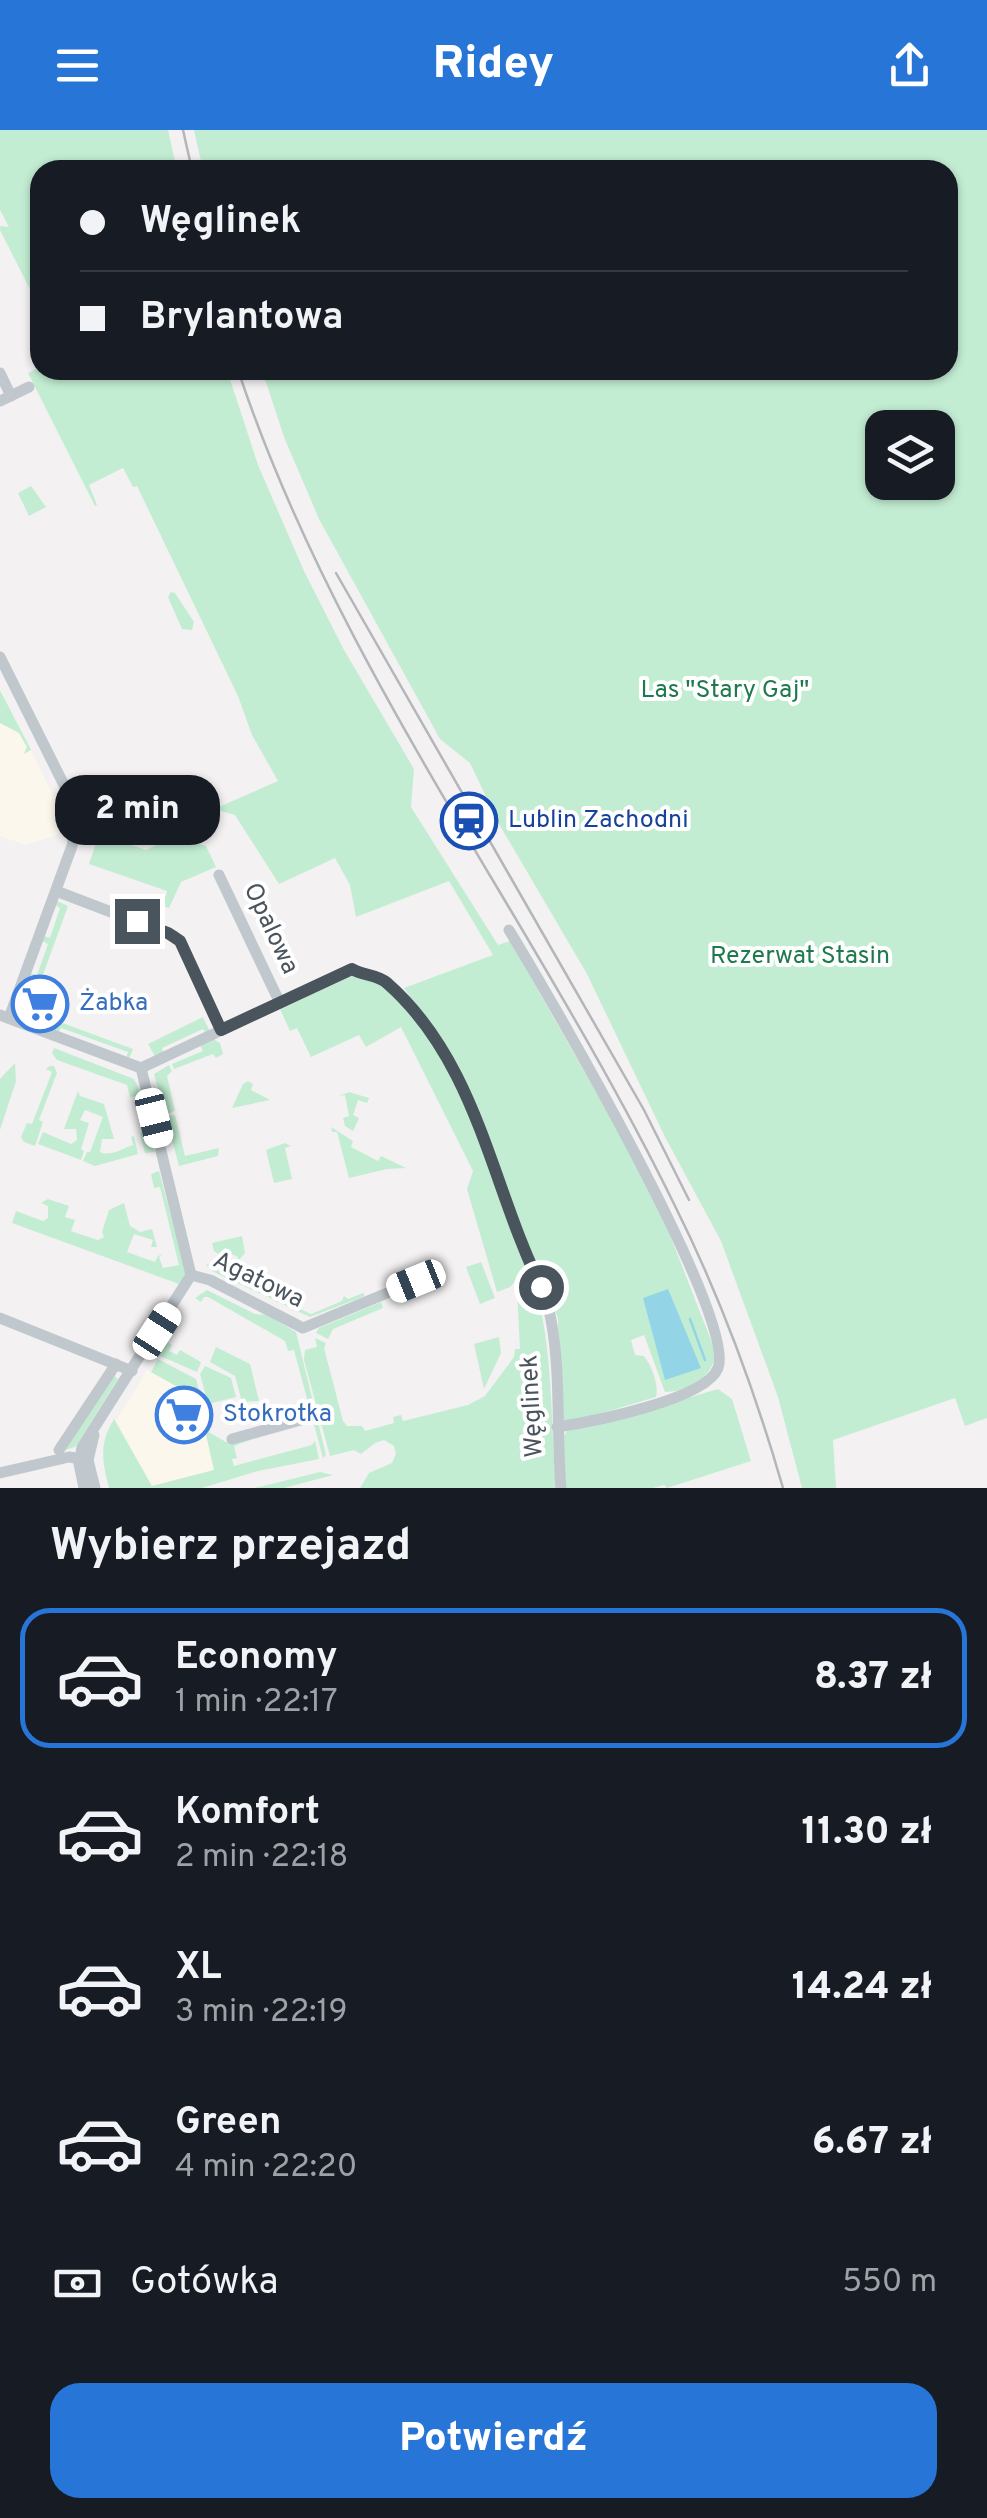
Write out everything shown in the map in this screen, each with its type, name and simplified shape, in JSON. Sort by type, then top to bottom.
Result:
[{"type":"street","points":[[0,373],[5,398],[30,386]]},
{"type":"street","points":[[0,656],[76,812],[72,846],[5,1016],[141,1068],[280,1003]]},
{"type":"street","name":"Opalowa","points":[[219,875],[280,1003]]},
{"type":"street","points":[[56,891],[180,941],[221,1030]]},
{"type":"street","points":[[509,930],[641,1164],[689,1267],[720,1348],[718,1369],[702,1387],[597,1420],[557,1427]]},
{"type":"street","name":"Węglinek","points":[[280,1003],[352,969],[386,982],[428,1027],[446,1053],[486,1138],[512,1220],[548,1305],[561,1488]]},
{"type":"street","name":"Agatowa","points":[[84,1458],[82,1447],[192,1275],[141,1068]]},
{"type":"street","name":"Agatowa","points":[[192,1275],[302,1328],[416,1281]]},
{"type":"street","points":[[0,1318],[132,1370]]},
{"type":"street","points":[[59,1450],[116,1364]]},
{"type":"street","points":[[232,1438],[308,1418]]},
{"type":"street","points":[[0,1474],[84,1458]]},
{"type":"street","points":[[84,1458],[84,1488]]},
{"type":"street","points":[[84,1458],[95,1488]]},
{"type":"shaded area","points":[[0,688],[63,815],[59,834],[26,845],[0,836]]},
{"type":"shaded area","points":[[147,1370],[190,1394],[199,1426],[205,1430],[214,1470],[151,1486],[116,1421]]},
{"type":"green space","points":[[0,130],[168,130],[175,160],[30,160],[30,289],[0,230],[0,226],[9,227],[0,210]]},
{"type":"green space","name":"Las \"Stary Gaj\"","points":[[194,130],[987,130],[987,1418],[965,1426],[955,1398],[833,1440],[836,1488],[802,1488],[778,1397],[721,1241],[665,1137],[587,974],[499,824],[470,763],[440,739],[319,519],[284,437],[265,380],[958,380],[958,160],[201,160]]},
{"type":"green space","points":[[32,380],[230,380],[258,465],[304,571],[344,650],[414,769],[411,807],[498,945],[510,941],[642,1173],[664,1220],[716,1353],[710,1370],[698,1382],[665,1392],[644,1335],[631,1340],[635,1355],[644,1356],[652,1370],[656,1397],[578,1420],[564,1420],[560,1415],[558,1319],[537,1259],[510,1287],[497,1292],[467,1189],[473,1171],[401,1027],[366,1047],[359,1035],[311,1057],[297,1028],[290,1031],[280,1009],[354,975],[381,980],[424,1017],[404,988],[493,955],[449,881],[356,917],[350,885],[335,858],[279,884],[235,815],[214,809],[278,781],[252,735],[238,696],[137,486],[133,487],[123,468],[89,485],[95,506]]},
{"type":"green space","points":[[31,486],[46,507],[29,516],[18,493]]},
{"type":"green space","points":[[171,592],[194,622],[192,630],[182,629],[168,597]]},
{"type":"green space","points":[[0,690],[31,750],[24,754],[27,747],[19,733],[0,723]]},
{"type":"green space","points":[[99,834],[146,850],[175,836],[206,846],[216,867],[181,882],[169,908],[163,906],[167,891],[89,864]]},
{"type":"green space","points":[[57,901],[68,906],[32,1005],[19,1005],[22,997],[28,999],[33,985],[27,982],[30,973],[37,975],[48,944],[42,941],[44,936],[50,938],[60,908],[55,905]]},
{"type":"green space","points":[[203,1017],[210,1032],[206,1034],[203,1029],[162,1048],[164,1054],[156,1058],[148,1044]]},
{"type":"green space","points":[[57,1021],[133,1049],[129,1059],[128,1052],[61,1028],[58,1033],[53,1032]]},
{"type":"green space","points":[[213,1039],[220,1043],[223,1054],[174,1069],[172,1064],[203,1051],[200,1045]]},
{"type":"green space","points":[[54,1048],[134,1079],[155,1152],[145,1153],[140,1133],[146,1131],[137,1096],[130,1097],[127,1085],[57,1060],[52,1053]]},
{"type":"green space","points":[[15,1063],[16,1081],[0,1130],[0,1079]]},
{"type":"green space","points":[[169,1065],[172,1071],[167,1076],[175,1111],[165,1114],[154,1074]]},
{"type":"green space","points":[[50,1066],[57,1073],[39,1120],[43,1122],[35,1146],[21,1137],[27,1123],[32,1124],[52,1072],[46,1069]]},
{"type":"green space","points":[[243,1084],[253,1084],[251,1090],[270,1100],[232,1108]]},
{"type":"green space","points":[[78,1091],[80,1096],[104,1104],[114,1139],[102,1139],[100,1152],[113,1153],[133,1145],[134,1136],[138,1154],[95,1166],[83,1161],[103,1117],[85,1110],[80,1120],[89,1123],[81,1160],[38,1144],[43,1132],[71,1144],[77,1140],[76,1129],[64,1129]]},
{"type":"green space","points":[[349,1092],[369,1098],[367,1103],[358,1100],[353,1115],[359,1118],[353,1131],[345,1126],[343,1118],[349,1116],[345,1095],[339,1096]]},
{"type":"green space","points":[[175,1115],[185,1156],[219,1148],[218,1156],[179,1166],[166,1117]]},
{"type":"green space","points":[[331,1127],[353,1141],[351,1147],[378,1161],[381,1156],[406,1168],[349,1178],[337,1132],[332,1132]]},
{"type":"green space","points":[[285,1143],[291,1146],[285,1148],[292,1179],[274,1183],[266,1150]]},
{"type":"green space","points":[[159,1171],[186,1272],[179,1284],[12,1223],[16,1211],[43,1221],[48,1218],[48,1206],[41,1203],[48,1199],[69,1206],[65,1217],[75,1220],[71,1231],[98,1240],[104,1237],[109,1210],[124,1203],[130,1226],[140,1232],[152,1229],[157,1247],[151,1247],[153,1240],[134,1234],[127,1252],[155,1262],[158,1256],[163,1254],[159,1257],[163,1268],[179,1265],[160,1187],[154,1188],[151,1174]]},
{"type":"green space","points":[[242,1236],[245,1253],[236,1263],[238,1257],[225,1251],[221,1256],[214,1251],[212,1243]]},
{"type":"green space","points":[[481,1262],[495,1298],[480,1304],[466,1267]]},
{"type":"green space","points":[[210,1263],[212,1268],[311,1314],[342,1301],[344,1296],[365,1296],[310,1317],[214,1272],[206,1265]]},
{"type":"green space","points":[[530,1269],[547,1350],[556,1488],[360,1488],[369,1473],[392,1463],[394,1446],[384,1440],[361,1454],[354,1450],[330,1456],[304,1360],[305,1350],[317,1347],[315,1338],[326,1343],[324,1348],[347,1426],[362,1426],[365,1431],[394,1423],[393,1417],[401,1415],[403,1421],[468,1405],[485,1396],[514,1357],[515,1349],[520,1349],[517,1288]]},
{"type":"green space","points":[[207,1290],[296,1332],[326,1455],[323,1458],[294,1350],[288,1351],[285,1341],[208,1297],[201,1302],[195,1298]]},
{"type":"green space","points":[[381,1302],[383,1308],[333,1329],[328,1339],[316,1333],[319,1328]]},
{"type":"green space","points":[[499,1337],[501,1353],[484,1389],[474,1344]]},
{"type":"green space","points":[[166,1341],[172,1345],[169,1351],[177,1355],[180,1350],[201,1362],[197,1372],[158,1355]]},
{"type":"green space","points":[[216,1347],[250,1364],[259,1401],[242,1402],[235,1376],[210,1362]]},
{"type":"green space","points":[[158,1359],[196,1379],[209,1430],[201,1426],[192,1395],[151,1372]]},
{"type":"green space","points":[[205,1366],[231,1378],[236,1397],[208,1404],[200,1374]]},
{"type":"green space","points":[[113,1375],[118,1379],[75,1447],[62,1451]]},
{"type":"green space","points":[[718,1389],[732,1399],[751,1461],[667,1488],[563,1488],[560,1443],[567,1431]]},
{"type":"green space","points":[[114,1419],[152,1486],[214,1470],[205,1430],[226,1442],[267,1434],[234,1446],[234,1466],[315,1441],[319,1459],[258,1471],[202,1488],[109,1488],[103,1452]]},
{"type":"green space","points":[[320,1472],[333,1475],[284,1488],[255,1488]]},
{"type":"water","points":[[668,1289],[701,1368],[665,1380],[643,1298]]},
{"type":"waterway","points":[[690,1319],[705,1360]]},
{"type":"railway","points":[[183,130],[190,160]]},
{"type":"railway","points":[[242,380],[280,481],[329,588],[442,795],[621,1101],[675,1206],[735,1344],[783,1488]]},
{"type":"railway","points":[[336,573],[644,1110],[689,1200]]},
{"type":"place","name":"Lublin Zachodni","points":[[469,821]]},
{"type":"place","name":"Żabka","points":[[40,1004]]},
{"type":"place","name":"Stokrotka","points":[[184,1415]]},
{"type":"route","points":[[137,921],[180,941],[221,1030],[352,969],[386,982],[428,1027],[446,1053],[486,1138],[512,1220],[541,1287]]},
{"type":"park label","name":"Rezerwat Stasin","points":[[800,957]]}]
